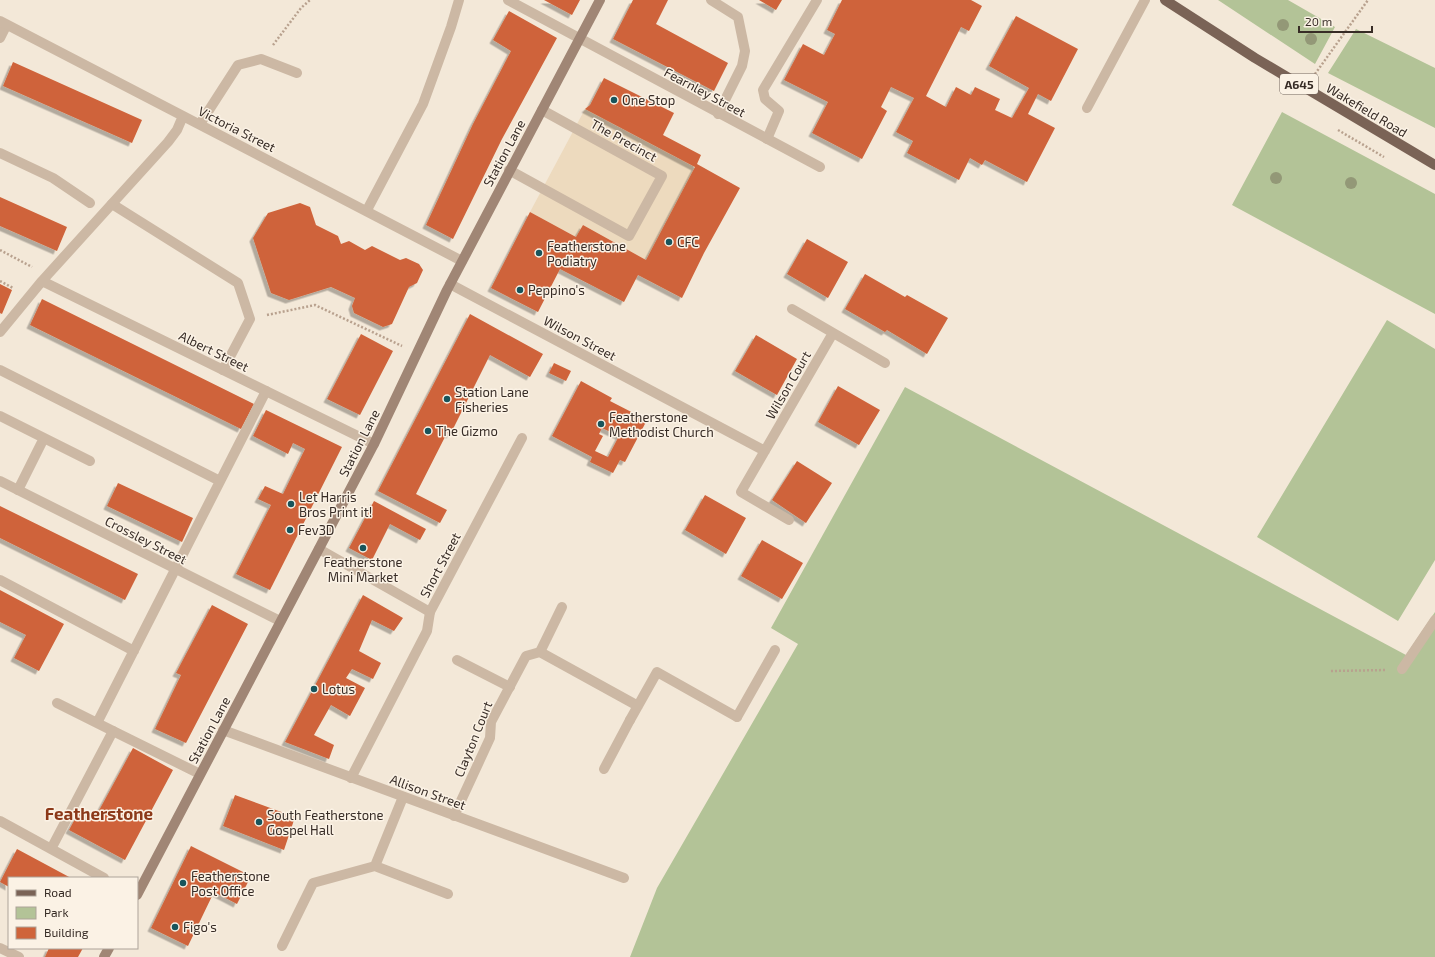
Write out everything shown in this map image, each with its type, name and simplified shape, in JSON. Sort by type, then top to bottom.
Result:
[{"type":"main road","name":"Station Lane","points":[[138,893],[374,444],[450,284],[600,0]]},
{"type":"main road","name":"Wakefield Road","points":[[1165,0],[1305,88],[1435,166]]},
{"type":"street","points":[[367,210],[423,104],[451,27],[459,0]]},
{"type":"street","name":"Fearnley Street","points":[[508,0],[718,114],[820,166]]},
{"type":"street","points":[[712,0],[738,18],[745,51],[742,66],[718,114]]},
{"type":"street","points":[[767,139],[779,112],[765,99],[763,90],[817,0]]},
{"type":"street","points":[[1087,108],[1145,0]]},
{"type":"street","points":[[0,38],[3,24]]},
{"type":"street","name":"Victoria Street","points":[[3,24],[367,210],[462,261]]},
{"type":"street","points":[[200,124],[238,65],[261,59],[297,73]]},
{"type":"street","name":"The Precinct","points":[[509,170],[629,236],[662,176],[542,110]]},
{"type":"street","points":[[0,332],[45,278],[168,142],[183,116]]},
{"type":"street","points":[[0,153],[53,178],[90,203]]},
{"type":"street","points":[[112,204],[238,283],[250,319],[223,370]]},
{"type":"street","name":"Albert Street","points":[[45,278],[223,370],[374,444]]},
{"type":"street","name":"Wilson Street","points":[[450,284],[765,450]]},
{"type":"street","points":[[792,309],[885,363]]},
{"type":"street","name":"Wilson Court","points":[[789,520],[741,492],[833,333]]},
{"type":"street","points":[[0,370],[220,481]]},
{"type":"street","points":[[97,723],[266,391]]},
{"type":"street","points":[[0,416],[90,461]]},
{"type":"street","points":[[18,490],[44,438]]},
{"type":"street","name":"Short Street","points":[[319,549],[430,612],[522,438]]},
{"type":"street","name":"Crossley Street","points":[[0,481],[280,621]]},
{"type":"street","points":[[0,580],[134,652]]},
{"type":"street","points":[[562,607],[540,652],[638,706]]},
{"type":"street","points":[[352,778],[427,631],[430,612]]},
{"type":"street","points":[[1402,670],[1435,620]]},
{"type":"street","points":[[604,769],[657,672],[737,717],[775,650]]},
{"type":"street","name":"Clayton Court","points":[[454,816],[490,738],[492,722],[526,656],[540,652]]},
{"type":"street","points":[[457,660],[510,688]]},
{"type":"street","points":[[57,703],[200,774]]},
{"type":"street","name":"Allison Street","points":[[224,730],[624,878]]},
{"type":"street","points":[[51,849],[113,731]]},
{"type":"street","points":[[375,866],[403,797]]},
{"type":"street","points":[[0,821],[102,877]]},
{"type":"street","points":[[282,946],[313,883],[375,866],[448,894]]},
{"type":"street","points":[[0,948],[15,956]]},
{"type":"path","points":[[261,59],[301,8],[310,0]]},
{"type":"path","points":[[1305,88],[1368,0]]},
{"type":"path","points":[[0,250],[45,278]]},
{"type":"path","points":[[250,319],[316,305],[417,353]]},
{"type":"path","points":[[1331,671],[1402,670]]},
{"type":"green space","points":[[1218,0],[1288,0],[1335,27],[1315,64]]},
{"type":"green space","points":[[1356,29],[1435,68],[1435,128],[1328,73]]},
{"type":"green space","points":[[1282,112],[1435,194],[1435,314],[1232,205]]},
{"type":"green space","points":[[1387,320],[1435,349],[1435,560],[1398,621],[1257,537]]},
{"type":"green space","points":[[905,387],[1406,655],[1435,612],[1435,957],[630,957],[657,888],[798,644],[771,628]]},
{"type":"shaded area","points":[[585,109],[695,167],[646,260],[583,225],[576,237],[530,212]]},
{"type":"building","points":[[544,0],[580,0],[572,15]]},
{"type":"building","points":[[633,0],[668,0],[656,24],[728,63],[714,91],[613,39]]},
{"type":"building","points":[[759,0],[782,0],[776,10]]},
{"type":"building","points":[[842,0],[971,0],[982,6],[969,31],[961,27],[926,96],[946,107],[956,87],[971,95],[975,87],[1000,99],[995,110],[1012,118],[1029,88],[989,66],[1016,16],[1078,49],[1051,101],[1038,94],[1028,114],[1055,128],[1027,182],[985,160],[982,165],[970,158],[959,180],[907,153],[913,141],[896,132],[914,98],[891,87],[881,107],[887,111],[862,159],[812,133],[828,102],[784,80],[803,44],[824,55],[835,34],[827,30]]},
{"type":"building","points":[[509,11],[557,38],[502,139],[453,239],[426,225],[473,124],[511,51],[493,40]]},
{"type":"building","points":[[13,62],[142,120],[132,143],[3,86]]},
{"type":"building","points":[[604,78],[674,113],[663,135],[701,155],[697,164],[740,188],[704,253],[682,298],[638,275],[624,302],[560,269],[538,312],[491,288],[530,212],[576,237],[583,225],[646,260],[695,167],[585,109],[590,105]]},
{"type":"building","points":[[0,197],[67,227],[57,251],[0,226]]},
{"type":"building","points":[[300,203],[310,207],[316,225],[338,236],[341,244],[349,241],[365,250],[372,246],[400,260],[406,258],[419,264],[423,270],[417,283],[409,287],[392,324],[383,327],[354,313],[352,306],[355,298],[331,287],[289,300],[271,293],[253,238],[268,213]]},
{"type":"building","points":[[807,239],[848,262],[828,298],[787,274]]},
{"type":"building","points":[[865,274],[905,297],[907,295],[948,318],[927,354],[887,330],[885,332],[845,309]]},
{"type":"building","points":[[0,284],[12,290],[2,314],[0,313]]},
{"type":"building","points":[[42,299],[254,404],[241,429],[30,325]]},
{"type":"building","points":[[470,314],[543,354],[530,377],[490,355],[450,435],[447,433],[416,494],[447,510],[440,523],[378,491]]},
{"type":"building","points":[[361,334],[393,351],[360,415],[327,399]]},
{"type":"building","points":[[756,335],[797,359],[777,395],[735,371]]},
{"type":"building","points":[[554,363],[571,371],[566,381],[549,373]]},
{"type":"building","name":"Featherstone Methodist Church","points":[[581,381],[612,398],[610,401],[647,420],[625,462],[620,460],[613,473],[590,462],[592,457],[552,436]],"holes":[[[602,428],[619,436],[608,457],[595,451],[603,436],[599,434]]]},
{"type":"building","points":[[838,386],[880,410],[859,445],[818,422]]},
{"type":"building","points":[[266,410],[342,447],[270,590],[236,574],[271,505],[258,499],[265,486],[283,494],[305,449],[293,443],[288,454],[253,436]]},
{"type":"building","points":[[797,461],[832,483],[806,523],[772,500]]},
{"type":"building","points":[[118,483],[193,518],[182,542],[107,506]]},
{"type":"building","points":[[705,495],[746,518],[726,554],[685,530]]},
{"type":"building","points":[[374,501],[426,529],[420,540],[390,524],[372,560],[349,548]]},
{"type":"building","points":[[0,506],[138,574],[125,600],[0,538]]},
{"type":"building","points":[[762,540],[803,563],[782,599],[741,576]]},
{"type":"building","points":[[0,590],[64,624],[39,671],[14,658],[26,635],[0,622]]},
{"type":"building","points":[[363,595],[403,618],[394,631],[372,620],[359,651],[381,663],[373,679],[352,669],[346,678],[365,688],[350,716],[331,705],[314,735],[334,745],[329,759],[285,742]]},
{"type":"building","points":[[212,605],[248,624],[186,743],[155,729],[181,675],[176,673]]},
{"type":"building","points":[[133,748],[173,770],[125,860],[69,830],[81,808],[96,816]]},
{"type":"building","name":"South Featherstone Gospel Hall","points":[[235,795],[295,817],[284,850],[223,826]]},
{"type":"building","points":[[191,846],[251,876],[237,904],[214,892],[188,946],[151,928]]},
{"type":"building","points":[[17,849],[69,877],[8,877],[8,886],[0,882]]},
{"type":"building","points":[[49,949],[82,949],[78,957],[45,957]]},
{"type":"place","name":"One Stop","points":[[614,100]]},
{"type":"place","name":"CFC","points":[[669,242]]},
{"type":"place","name":"Featherstone Podiatry","points":[[539,253]]},
{"type":"place","name":"Peppino's","points":[[520,290]]},
{"type":"place","name":"Station Lane Fisheries","points":[[447,399]]},
{"type":"place","name":"Featherstone Methodist Church","points":[[601,424]]},
{"type":"place","name":"The Gizmo","points":[[428,431]]},
{"type":"place","name":"Let Harris Bros Print it!","points":[[291,504]]},
{"type":"place","name":"Fev3D","points":[[290,530]]},
{"type":"place","name":"Featherstone Mini Market","points":[[363,548]]},
{"type":"place","name":"Lotus","points":[[314,689]]},
{"type":"place","name":"South Featherstone Gospel Hall","points":[[259,822]]},
{"type":"place","name":"Featherstone Post Office","points":[[183,883]]},
{"type":"place","name":"Figo's","points":[[175,927]]},
{"type":"district","name":"Featherstone","points":[[99,813]]}]
